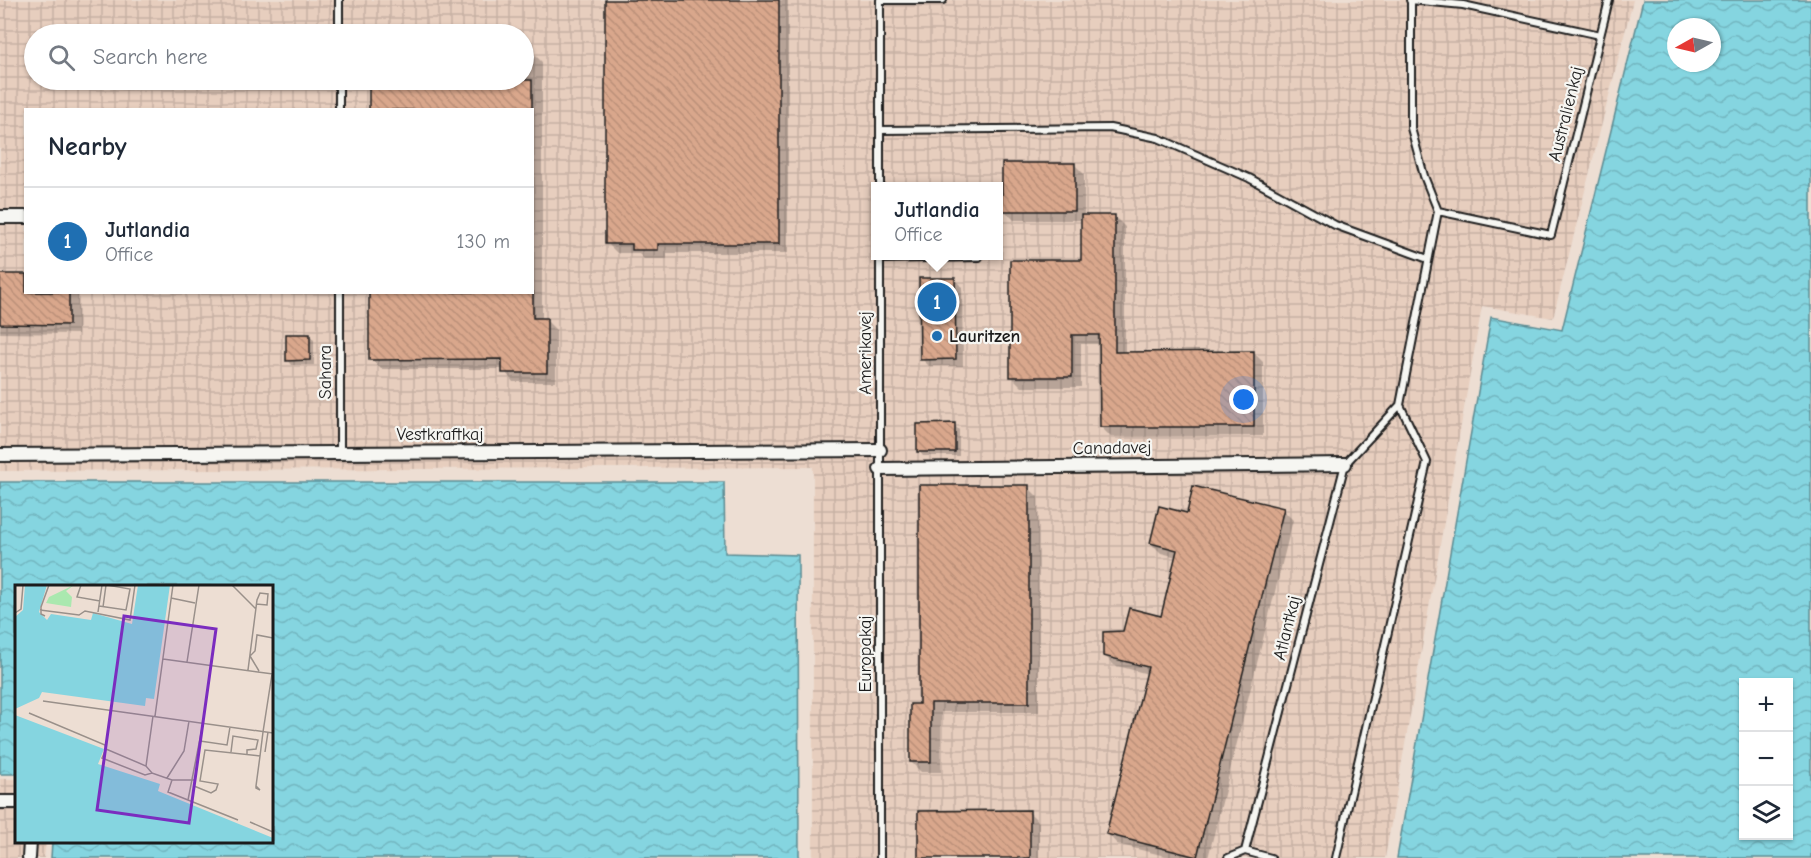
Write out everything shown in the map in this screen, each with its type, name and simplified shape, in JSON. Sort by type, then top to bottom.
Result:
[{"type":"street","points":[[0,217],[24,217]]},
{"type":"street","name":"Vestkraftkaj","points":[[0,455],[880,450]]},
{"type":"street","name":"Canadavej","points":[[880,469],[1345,464]]},
{"type":"street","points":[[29,858],[30,843]]},
{"type":"lane","points":[[339,0],[339,24]]},
{"type":"lane","points":[[880,182],[880,0],[943,0]]},
{"type":"lane","points":[[1336,858],[1427,462],[1400,405],[1438,211],[1424,176],[1411,128],[1411,0],[1464,2],[1600,35]]},
{"type":"lane","name":"Australienkaj","points":[[1438,211],[1551,235],[1609,0]]},
{"type":"lane","points":[[339,90],[339,108]]},
{"type":"lane","points":[[880,130],[1110,128],[1158,138],[1249,178],[1335,225],[1428,259]]},
{"type":"lane","name":"Amerikavej","points":[[880,260],[880,450]]},
{"type":"lane","name":"Sahara","points":[[340,294],[340,452]]},
{"type":"lane","name":"Atlantkaj","points":[[1245,851],[1345,464],[1400,405]]},
{"type":"lane","name":"Europakaj","points":[[880,450],[880,858]]},
{"type":"lane","points":[[1228,858],[1245,851],[1271,858]]},
{"type":"shaded area","points":[[0,0],[1633,0],[1553,318],[1482,306],[1385,858],[813,858],[813,467],[0,471]]},
{"type":"shaded area","points":[[0,779],[15,779],[15,843],[46,843],[44,858],[0,858]]},
{"type":"water","points":[[1643,0],[1811,0],[1811,858],[1397,858],[1491,317],[1562,330]]},
{"type":"water","points":[[0,482],[724,482],[725,553],[798,555],[799,858],[51,858],[52,843],[273,843],[273,585],[15,585],[15,774],[0,774]]},
{"type":"building","points":[[605,0],[779,0],[779,244],[658,244],[658,250],[632,250],[632,244],[605,244]]},
{"type":"building","points":[[369,90],[532,90],[532,108],[369,108]]},
{"type":"building","points":[[1002,163],[1075,163],[1075,211],[1003,211]]},
{"type":"building","points":[[1081,215],[1115,215],[1115,352],[1254,351],[1254,427],[1100,427],[1099,335],[1072,335],[1072,377],[1010,377],[1010,260],[1081,260]]},
{"type":"building","points":[[0,274],[24,274],[24,294],[69,294],[69,325],[0,324]]},
{"type":"building","points":[[919,278],[955,278],[956,359],[920,360]]},
{"type":"building","points":[[369,294],[533,294],[533,318],[547,318],[547,373],[502,373],[502,359],[369,360]]},
{"type":"building","points":[[286,334],[310,334],[310,360],[286,361]]},
{"type":"building","points":[[955,423],[955,452],[917,452],[917,424]]},
{"type":"building","points":[[919,485],[1029,485],[1029,703],[931,703],[931,762],[910,762],[910,704],[919,704]]},
{"type":"building","points":[[1193,486],[1284,508],[1197,857],[1106,834],[1148,667],[1103,656],[1103,632],[1123,631],[1129,608],[1161,616],[1177,550],[1150,543],[1159,506],[1187,513]]},
{"type":"building","points":[[1030,810],[1030,858],[918,858],[918,811]]},
{"type":"place","name":"Jutlandia","points":[[937,302]]},
{"type":"place","name":"Lauritzen","points":[[937,336]]}]
